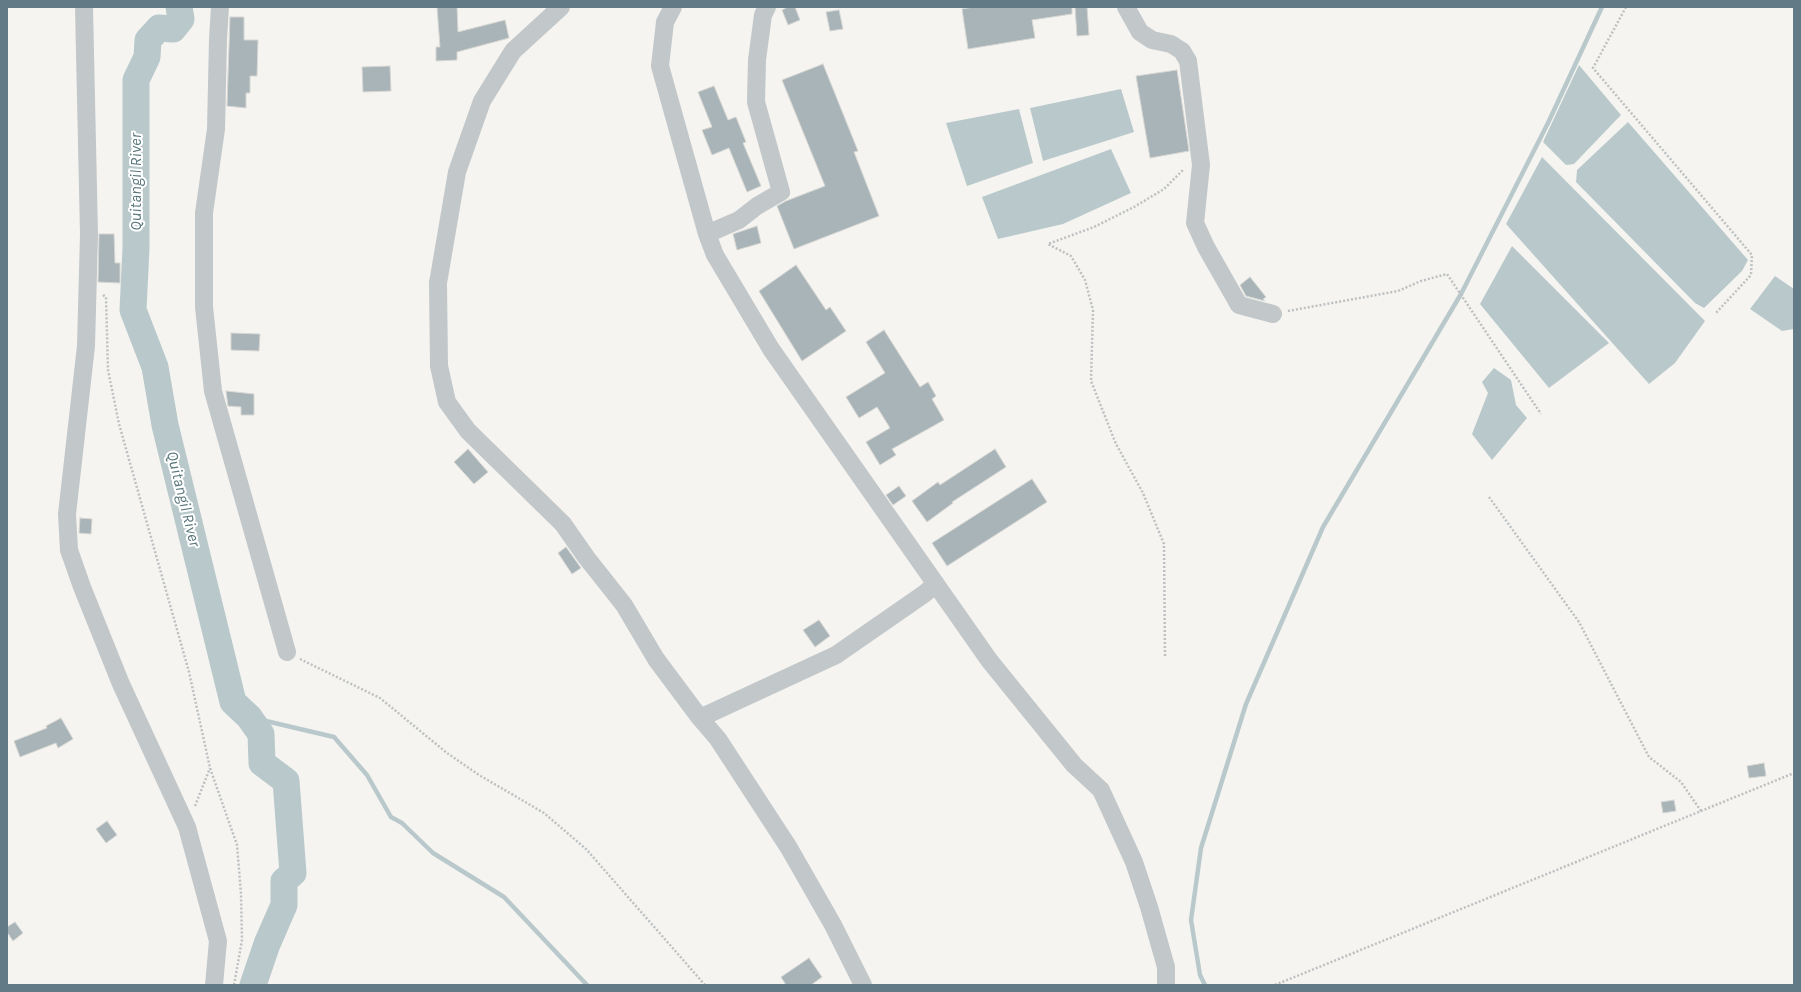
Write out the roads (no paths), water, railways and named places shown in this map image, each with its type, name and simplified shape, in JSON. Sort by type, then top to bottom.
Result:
[{"type":"street","points":[[84,7],[89,234],[88,284],[86,346],[67,514],[69,550],[82,587],[121,684],[187,827],[218,941],[214,985]]},
{"type":"street","points":[[220,7],[216,130],[204,213],[204,307],[213,391],[286,652]]},
{"type":"street","points":[[561,7],[513,51],[482,101],[457,172],[438,283],[439,366],[447,402],[468,431],[563,524],[586,557],[624,606],[656,659],[718,740],[789,848],[833,924],[863,985]]},
{"type":"street","points":[[673,7],[665,22],[660,66],[707,234],[715,255],[772,350],[989,660],[1074,765],[1101,790],[1134,862],[1149,907],[1166,967],[1166,985]]},
{"type":"street","points":[[707,234],[739,220],[757,206],[781,192],[756,102],[757,60],[763,15],[767,7]]},
{"type":"street","points":[[1126,7],[1140,32],[1152,40],[1171,44],[1182,51],[1188,61],[1198,151],[1201,165],[1195,223],[1206,247],[1239,305],[1274,314]]},
{"type":"street","points":[[700,718],[836,655],[924,594],[936,584]]},
{"type":"waterway","name":"Quitangil River","points":[[179,7],[181,19],[173,29],[159,28],[148,40],[147,57],[136,80],[136,248],[133,310],[155,367],[165,425],[233,702],[249,717],[261,734],[262,763],[286,781],[293,873],[284,881],[284,905],[267,944],[253,985]]},
{"type":"waterway","points":[[1205,985],[1200,975],[1191,920],[1201,848],[1246,704],[1323,527],[1461,294],[1548,123],[1602,7]]},
{"type":"waterway","points":[[249,717],[334,737],[367,775],[391,817],[402,823],[433,853],[504,897],[587,985]]}]
